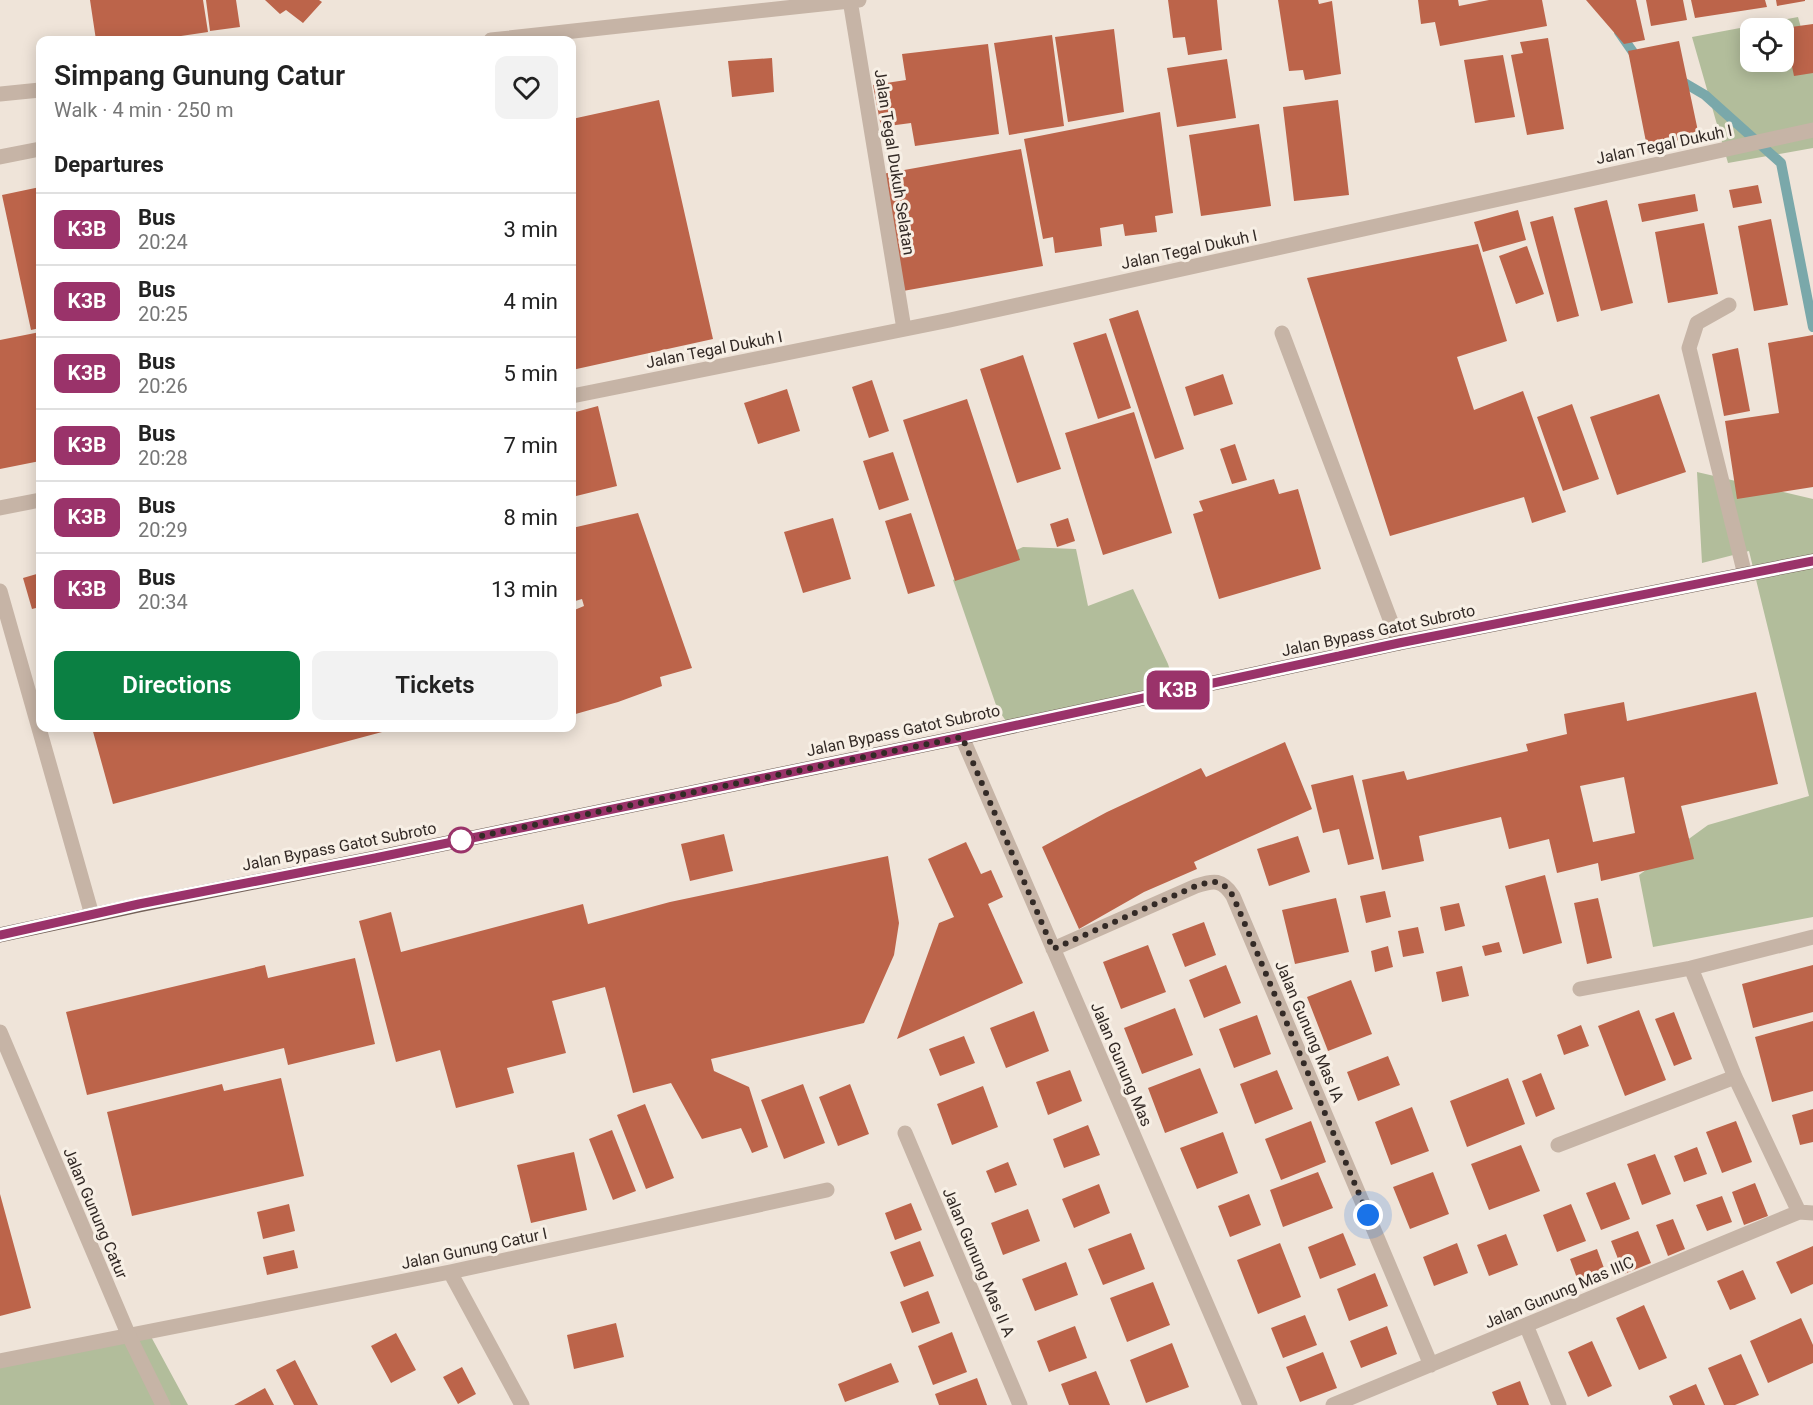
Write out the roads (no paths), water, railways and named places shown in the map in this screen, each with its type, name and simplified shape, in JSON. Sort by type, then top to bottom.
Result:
[{"type":"main road","name":"Jalan Bypass Gatot Subroto","points":[[0,935],[962,737],[1399,643],[1813,561]]},
{"type":"street","points":[[527,36],[853,0]]},
{"type":"street","name":"Jalan Tegal Dukuh Selatan","points":[[853,0],[904,329]]},
{"type":"street","points":[[0,94],[36,90]]},
{"type":"street","name":"Jalan Tegal Dukuh I","points":[[576,395],[904,329],[1813,130]]},
{"type":"street","points":[[0,157],[36,149]]},
{"type":"street","points":[[1729,305],[1697,323],[1689,348],[1745,575]]},
{"type":"street","points":[[1282,333],[1399,643]]},
{"type":"street","points":[[0,508],[36,501]]},
{"type":"street","points":[[0,591],[36,718]]},
{"type":"street","points":[[40,732],[92,915]]},
{"type":"street","name":"Jalan Gunung Mas","points":[[962,737],[1250,1405]]},
{"type":"street","name":"Jalan Gunung Mas IA","points":[[1053,949],[1201,884],[1217,882],[1227,886],[1431,1365]]},
{"type":"street","points":[[1580,989],[1691,968],[1813,937]]},
{"type":"street","points":[[1691,968],[1735,1077],[1806,1212]]},
{"type":"street","name":"Jalan Gunung Catur","points":[[0,1032],[129,1336],[163,1405]]},
{"type":"street","points":[[1557,1146],[1735,1077]]},
{"type":"street","name":"Jalan Gunung Mas II A","points":[[905,1133],[1020,1405]]},
{"type":"street","name":"Jalan Gunung Catur I","points":[[0,1361],[450,1272],[827,1190]]},
{"type":"street","name":"Jalan Gunung Mas IIIC","points":[[1333,1405],[1806,1212]]},
{"type":"street","points":[[450,1272],[522,1405]]},
{"type":"street","points":[[1526,1326],[1558,1405]]},
{"type":"waterway","points":[[1619,32],[1635,55],[1641,59]]},
{"type":"waterway","points":[[1676,78],[1705,95],[1781,163],[1813,327]]}]
